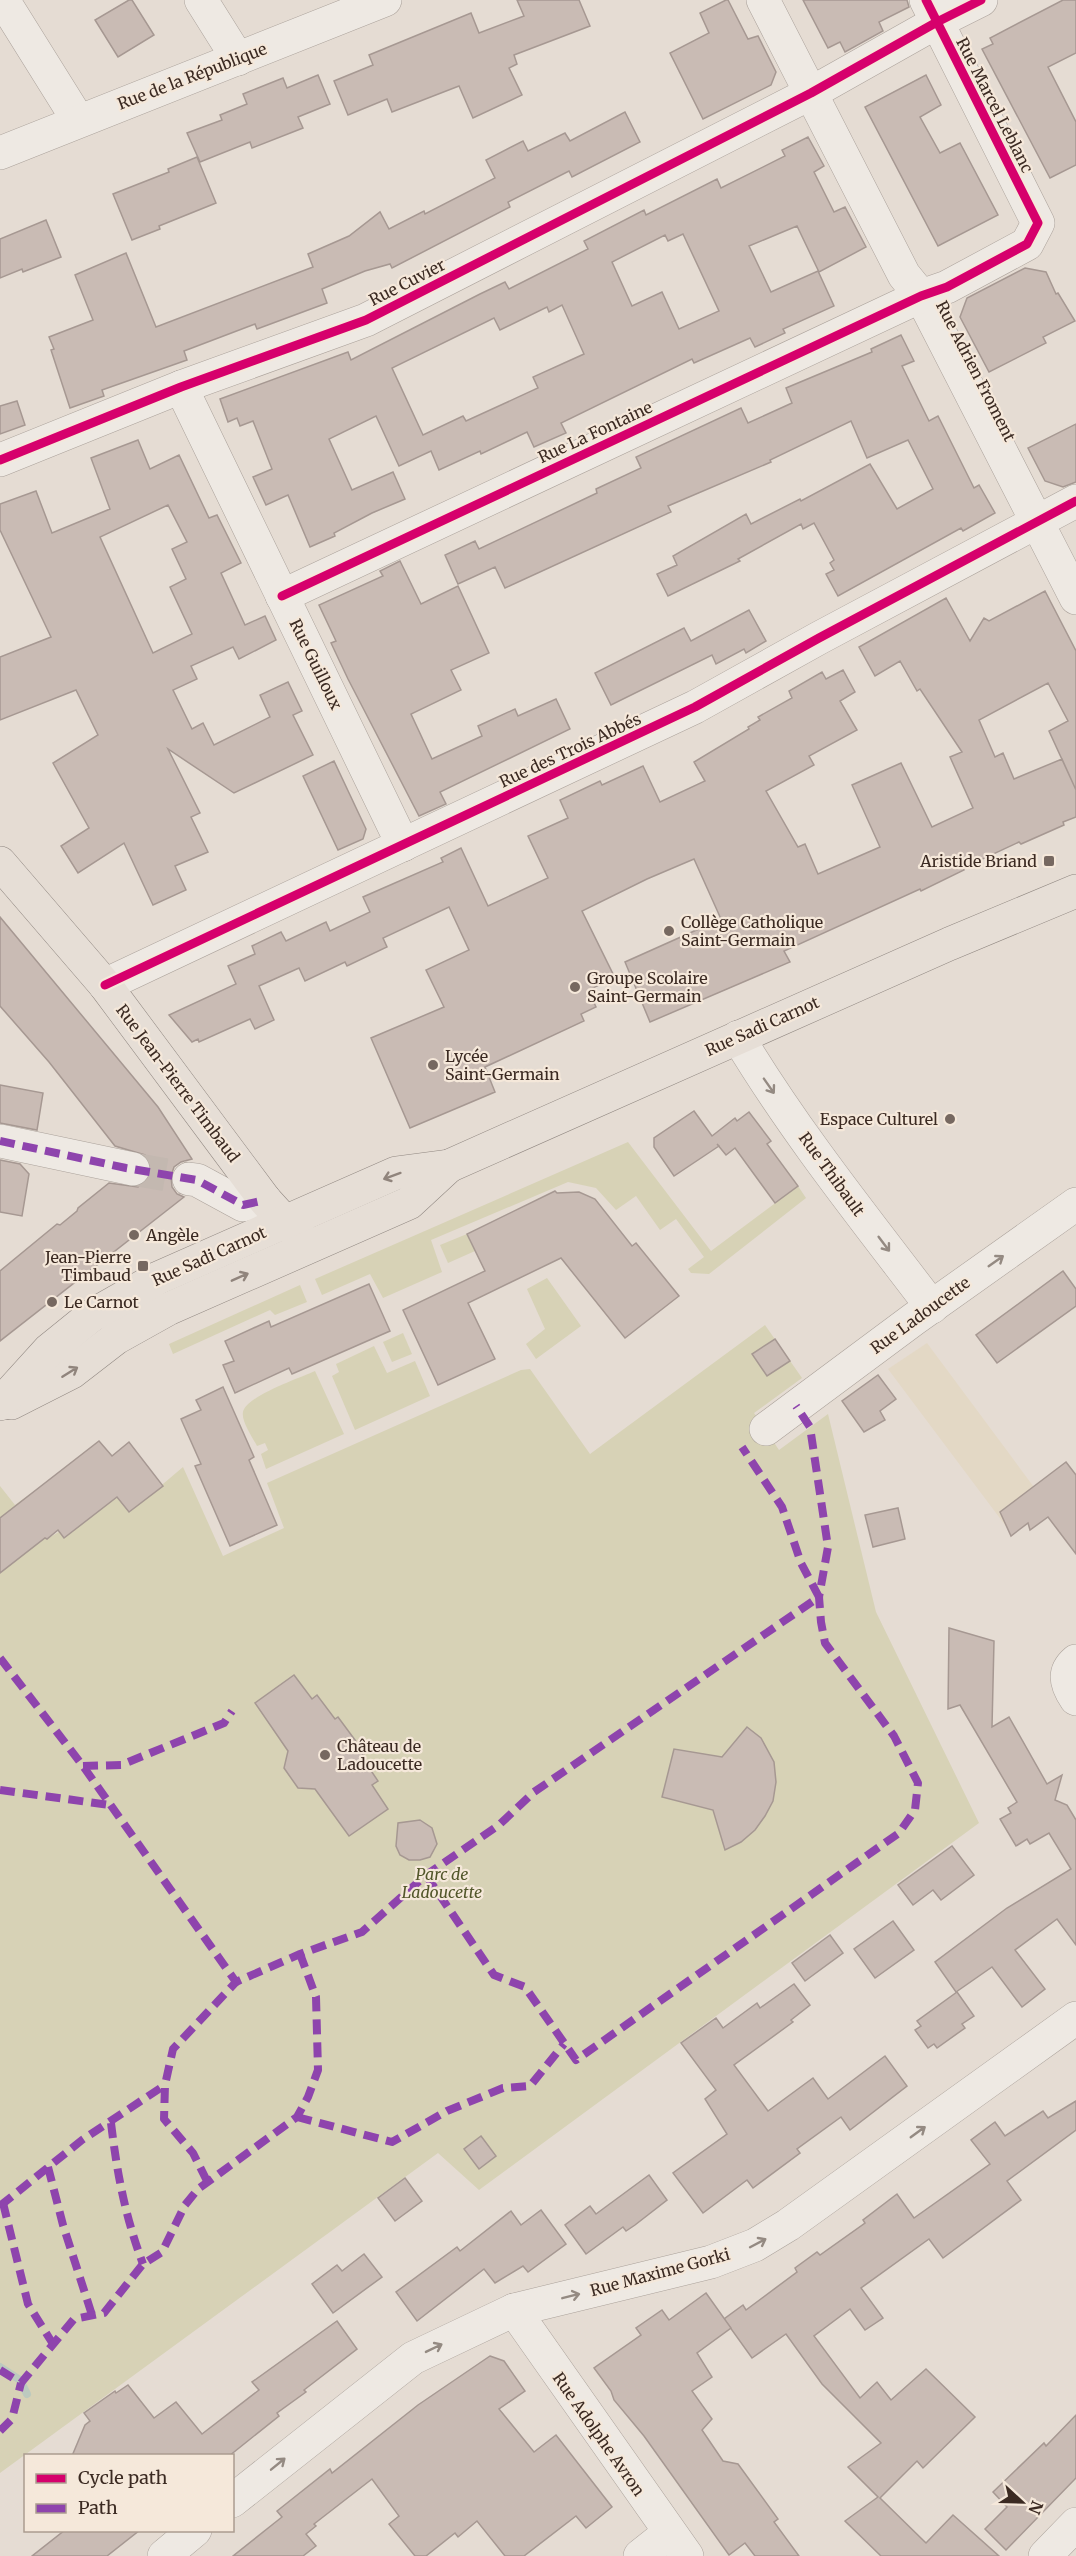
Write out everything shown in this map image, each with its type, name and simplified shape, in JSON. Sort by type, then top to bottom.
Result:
[{"type":"main road","name":"Rue Jean-Pierre Timbaud","points":[[0,863],[105,986],[275,1211],[312,1245]]},
{"type":"main road","name":"Rue Sadi Carnot","points":[[0,1404],[49,1350],[91,1317],[275,1211],[396,1173],[449,1166],[738,1037],[1076,891]]},
{"type":"main road","name":"Rue Sadi Carnot","points":[[0,1409],[72,1372],[116,1338],[168,1309],[409,1203],[449,1166]]},
{"type":"street","points":[[3,0],[78,120]]},
{"type":"street","points":[[201,0],[238,59]]},
{"type":"street","name":"Rue de la République","points":[[0,153],[78,120],[385,0]]},
{"type":"street","name":"Rue Adrien Froment","points":[[763,0],[904,275],[921,296],[1076,598]]},
{"type":"street","name":"Rue Cuvier","points":[[0,460],[181,387],[366,320],[811,93],[931,11],[981,0]]},
{"type":"street","name":"Rue Marcel Leblanc","points":[[931,11],[1038,223]]},
{"type":"street","name":"Rue La Fontaine","points":[[282,596],[921,296],[947,287],[1027,244],[1038,223]]},
{"type":"street","name":"Rue Guilloux","points":[[181,387],[403,845]]},
{"type":"street","name":"Rue des Trois Abbés","points":[[105,986],[695,707],[1076,501]]},
{"type":"street","name":"Rue Thibault","points":[[738,1037],[764,1079],[829,1172],[932,1307]]},
{"type":"street","points":[[0,1141],[133,1169]]},
{"type":"street","points":[[189,1179],[197,1180],[243,1205],[275,1211]]},
{"type":"street","name":"Rue Ladoucette","points":[[766,1429],[1076,1204]]},
{"type":"street","points":[[1076,1661],[1070,1666],[1066,1677],[1069,1689],[1076,1699]]},
{"type":"street","name":"Rue Maxime Gorki","points":[[234,2499],[413,2358],[514,2310],[711,2262],[754,2245],[788,2225],[1076,2018]]},
{"type":"street","name":"Rue Adolphe Avron","points":[[514,2310],[678,2545]]},
{"type":"street","points":[[1045,2556],[1076,2524]]},
{"type":"street","points":[[164,2556],[193,2532]]},
{"type":"street","points":[[640,2556],[678,2545]]},
{"type":"shaded area","points":[[927,1343],[1045,1502],[1008,1529],[888,1369]]},
{"type":"green space","points":[[628,1142],[711,1251],[798,1186],[806,1198],[709,1274],[691,1273],[688,1269],[704,1257],[676,1219],[660,1230],[636,1196],[616,1210],[596,1188],[568,1182],[431,1240],[442,1272],[383,1298],[370,1274],[322,1295],[315,1279]]},
{"type":"green space","points":[[467,1234],[475,1251],[448,1263],[440,1245]]},
{"type":"green space","points":[[547,1278],[581,1326],[536,1359],[526,1344],[545,1329],[527,1289]]},
{"type":"green space","points":[[300,1285],[307,1302],[275,1315],[270,1310],[173,1354],[169,1344]]},
{"type":"green space","name":"Parc de Ladoucette","points":[[765,1325],[802,1378],[754,1413],[779,1450],[828,1414],[876,1612],[979,1823],[479,2190],[438,2153],[0,2473],[0,1545],[14,1562],[45,1538],[47,1539],[117,1497],[130,1512],[183,1467],[223,1556],[284,1528],[267,1483],[521,1370],[530,1369],[590,1454]]},
{"type":"green space","points":[[403,1333],[412,1354],[392,1362],[383,1342]]},
{"type":"green space","points":[[374,1346],[387,1373],[415,1361],[430,1396],[355,1430],[332,1376],[339,1372],[336,1364]]},
{"type":"green space","points":[[315,1371],[344,1434],[266,1469],[261,1454],[268,1450],[265,1443],[257,1446],[245,1425],[243,1412],[246,1406],[263,1394]]},
{"type":"green space","points":[[0,1486],[15,1505],[30,1494],[42,1509],[8,1512],[0,1518]]},
{"type":"building","points":[[132,0],[154,35],[118,57],[95,20]]},
{"type":"building","points":[[517,0],[579,0],[590,26],[514,55],[517,64],[509,68],[522,95],[473,118],[459,86],[392,112],[387,99],[348,115],[334,81],[373,65],[369,55],[471,13],[479,33],[524,16]]},
{"type":"building","points":[[726,0],[748,39],[758,36],[776,72],[771,85],[703,119],[670,53],[709,33],[700,13]]},
{"type":"building","points":[[803,0],[907,0],[909,7],[879,22],[883,31],[845,52],[840,42],[828,48]]},
{"type":"building","points":[[1063,0],[1076,0],[1076,53],[1048,67],[1076,122],[1076,165],[1050,178],[982,49],[993,44],[990,38]]},
{"type":"building","points":[[318,75],[330,104],[298,117],[303,128],[252,148],[250,142],[200,162],[187,133],[222,120],[220,115],[247,104],[243,94],[283,78],[287,88]]},
{"type":"building","points":[[926,75],[941,105],[920,117],[940,153],[960,143],[998,215],[938,246],[865,107]]},
{"type":"building","points":[[625,112],[640,142],[572,177],[569,171],[508,202],[510,207],[392,268],[390,264],[365,271],[322,289],[327,303],[257,329],[255,324],[184,351],[187,360],[102,390],[104,396],[70,408],[49,337],[93,320],[75,275],[126,253],[156,327],[313,267],[308,254],[349,236],[380,212],[389,229],[424,211],[425,214],[495,178],[486,160],[523,141],[528,151],[565,133],[570,141]]},
{"type":"building","points":[[808,137],[824,166],[814,172],[834,212],[845,207],[866,247],[819,272],[797,226],[749,246],[771,292],[818,271],[834,306],[783,329],[785,333],[755,347],[750,338],[694,363],[692,359],[561,423],[566,433],[534,447],[527,432],[481,454],[480,451],[439,470],[431,451],[399,466],[376,416],[329,439],[352,490],[393,472],[405,499],[372,513],[334,533],[335,536],[310,547],[288,495],[266,505],[253,477],[272,469],[253,421],[240,426],[237,418],[228,422],[220,399],[348,352],[351,360],[505,282],[509,289],[588,249],[584,241],[644,210],[646,215],[717,179],[721,188],[785,156],[782,150]],"holes":[[[683,234],[719,311],[679,329],[662,292],[632,306],[612,262],[665,235],[668,241]],[[562,305],[584,354],[533,377],[538,388],[466,421],[463,416],[423,435],[392,368],[494,318],[500,330],[547,307],[549,312]]]},
{"type":"building","points":[[197,157],[216,203],[159,226],[160,229],[132,240],[113,194],[169,172],[168,169]]},
{"type":"building","points":[[46,220],[61,257],[23,272],[22,269],[0,278],[0,239]]},
{"type":"building","points":[[1025,268],[1046,272],[1056,294],[1058,293],[1075,321],[1043,337],[1046,343],[989,372],[960,317],[967,298]]},
{"type":"building","points":[[901,335],[914,361],[902,366],[929,421],[938,416],[974,488],[979,485],[995,513],[963,531],[961,528],[838,596],[826,574],[834,570],[830,563],[834,560],[814,523],[803,529],[801,524],[738,559],[740,561],[668,596],[657,574],[677,565],[673,556],[746,514],[751,524],[800,499],[801,501],[870,464],[897,509],[933,489],[908,440],[867,458],[851,421],[770,460],[771,462],[668,506],[671,512],[505,588],[495,567],[458,584],[445,555],[475,541],[479,549],[597,493],[596,489],[641,468],[636,457],[741,408],[748,423],[792,403],[786,388],[872,352],[871,349]]},
{"type":"building","points":[[17,401],[25,425],[0,434],[0,406]]},
{"type":"building","points":[[1076,424],[1076,482],[1063,487],[1045,481],[1028,448]]},
{"type":"building","points":[[138,440],[150,469],[179,455],[209,518],[217,515],[241,563],[221,573],[245,625],[265,616],[276,640],[239,659],[233,647],[191,666],[197,679],[173,690],[192,729],[203,723],[214,745],[270,717],[260,695],[288,682],[302,711],[293,715],[313,755],[234,793],[168,749],[200,813],[191,817],[208,852],[175,866],[186,890],[153,905],[124,843],[78,873],[61,846],[89,828],[53,763],[98,735],[76,690],[0,720],[0,657],[51,637],[0,530],[0,504],[36,491],[52,533],[110,509],[91,458]],"holes":[[[168,505],[187,542],[172,549],[186,579],[170,587],[192,634],[153,653],[100,537]]]},
{"type":"building","points":[[400,561],[421,604],[458,586],[489,653],[451,670],[461,690],[411,714],[432,759],[482,736],[478,726],[515,709],[518,716],[556,699],[570,729],[440,792],[446,804],[419,816],[348,679],[331,643],[336,641],[319,605],[383,576],[380,571]]},
{"type":"building","points":[[1045,591],[1076,651],[1076,817],[1063,822],[1064,825],[1021,844],[1019,842],[963,868],[964,870],[921,891],[920,889],[784,951],[790,962],[650,1022],[625,962],[721,919],[694,859],[647,879],[582,911],[615,978],[588,990],[596,1007],[581,1014],[584,1021],[485,1067],[495,1092],[410,1128],[371,1038],[444,1007],[426,970],[469,950],[449,907],[383,938],[387,947],[347,966],[345,962],[305,981],[299,968],[259,986],[274,1020],[255,1029],[250,1019],[199,1042],[198,1039],[192,1042],[169,1015],[236,984],[228,966],[255,954],[252,946],[281,932],[286,941],[326,922],[330,931],[370,912],[363,897],[443,862],[441,858],[461,848],[488,906],[548,878],[528,836],[568,818],[560,800],[600,781],[602,785],[643,766],[660,802],[705,781],[694,762],[749,729],[748,727],[760,720],[758,717],[792,698],[789,691],[822,672],[826,679],[843,670],[855,692],[840,701],[857,730],[809,756],[814,765],[766,791],[798,847],[805,844],[818,874],[880,847],[852,785],[901,763],[932,827],[973,808],[950,757],[962,752],[920,689],[917,691],[900,661],[875,676],[859,647],[946,598],[970,641],[984,618],[989,621]],"holes":[[[1048,683],[1068,721],[1049,731],[1062,759],[1014,779],[1003,753],[995,757],[979,720]]]},
{"type":"building","points":[[749,610],[766,641],[746,653],[744,649],[716,664],[712,655],[611,705],[595,673],[684,628],[691,641]]},
{"type":"building","points":[[334,761],[366,829],[363,839],[338,850],[303,776]]},
{"type":"building","points":[[0,917],[158,1107],[192,1159],[174,1167],[171,1176],[172,1187],[177,1194],[184,1197],[0,1341],[0,1271],[57,1224],[60,1225],[109,1183],[138,1187],[147,1181],[151,1172],[151,1163],[145,1155],[115,1146],[49,1062],[0,1006]]},
{"type":"building","points":[[0,1085],[43,1093],[37,1130],[0,1123]]},
{"type":"building","points":[[694,1111],[712,1136],[735,1118],[737,1121],[749,1112],[771,1141],[767,1144],[798,1186],[775,1203],[735,1148],[726,1155],[719,1146],[674,1176],[654,1147],[654,1138]]},
{"type":"building","points":[[0,1160],[20,1164],[29,1174],[22,1216],[0,1212]]},
{"type":"building","points":[[555,1191],[557,1193],[579,1192],[595,1199],[632,1246],[636,1243],[679,1296],[625,1338],[561,1258],[468,1303],[495,1359],[438,1385],[403,1310],[485,1271],[467,1234]]},
{"type":"building","points":[[1063,1271],[1076,1289],[1076,1306],[997,1363],[976,1335]]},
{"type":"building","points":[[369,1284],[390,1331],[292,1374],[289,1368],[235,1393],[223,1365],[234,1361],[225,1341],[269,1321],[271,1327]]},
{"type":"building","points":[[775,1339],[790,1361],[767,1376],[752,1354]]},
{"type":"building","points":[[878,1375],[896,1399],[880,1411],[885,1420],[864,1432],[842,1401]]},
{"type":"building","points":[[223,1387],[254,1457],[249,1460],[277,1525],[230,1546],[195,1466],[201,1464],[181,1419],[201,1410],[196,1400]]},
{"type":"building","points":[[99,1441],[112,1456],[129,1442],[163,1486],[129,1512],[117,1497],[64,1538],[58,1530],[0,1573],[0,1518]]},
{"type":"building","points":[[1066,1462],[1076,1475],[1076,1554],[1048,1517],[1030,1530],[1028,1523],[1011,1536],[1000,1512]]},
{"type":"building","points":[[898,1508],[905,1539],[873,1547],[865,1515]]},
{"type":"building","points":[[949,1628],[994,1641],[992,1727],[1009,1717],[1047,1784],[1062,1775],[1055,1800],[1067,1805],[1076,1820],[1076,1945],[1057,1919],[1015,1950],[1045,1989],[1022,2007],[992,1967],[956,1992],[935,1962],[1007,1908],[1071,1869],[1049,1833],[1030,1844],[1027,1839],[1016,1846],[1000,1819],[1011,1813],[1008,1808],[1017,1802],[960,1705],[948,1709]]},
{"type":"building","name":"Château de Ladoucette","points":[[294,1675],[312,1699],[317,1695],[335,1719],[338,1717],[355,1740],[364,1754],[361,1756],[378,1781],[372,1785],[388,1809],[349,1836],[315,1789],[298,1788],[284,1768],[288,1751],[255,1703]]},
{"type":"building","points":[[747,1727],[761,1738],[774,1762],[776,1782],[773,1801],[755,1830],[741,1842],[725,1850],[713,1810],[662,1797],[674,1749],[722,1757]]},
{"type":"building","points":[[420,1820],[432,1828],[437,1844],[430,1857],[409,1860],[400,1855],[396,1846],[398,1823]]},
{"type":"building","points":[[952,1846],[974,1875],[941,1900],[933,1890],[913,1905],[898,1885]]},
{"type":"building","points":[[893,1921],[914,1950],[875,1978],[854,1949]]},
{"type":"building","points":[[830,1935],[843,1953],[805,1981],[792,1963]]},
{"type":"building","points":[[794,1984],[810,2005],[791,2020],[793,2022],[734,2065],[768,2111],[813,2078],[828,2099],[885,2056],[907,2086],[850,2130],[841,2117],[797,2149],[800,2153],[753,2188],[747,2180],[703,2213],[673,2173],[727,2134],[705,2099],[716,2090],[681,2043],[716,2018],[723,2028],[757,2003],[760,2008]]},
{"type":"building","points":[[957,1992],[974,2016],[962,2024],[965,2028],[937,2048],[934,2044],[928,2048],[915,2030],[921,2026],[917,2021]]},
{"type":"building","points":[[1076,2101],[1076,2130],[1007,2181],[1021,2200],[943,2258],[929,2239],[861,2288],[883,2318],[865,2330],[850,2309],[814,2336],[860,2398],[877,2382],[891,2400],[926,2369],[975,2417],[923,2468],[917,2461],[880,2498],[926,2543],[953,2515],[999,2556],[881,2556],[845,2521],[878,2497],[848,2467],[881,2443],[822,2384],[786,2334],[752,2358],[724,2319],[743,2305],[746,2310],[797,2272],[795,2268],[817,2252],[820,2255],[865,2223],[863,2220],[897,2194],[914,2218],[990,2164],[971,2140],[995,2122],[1005,2136],[1043,2111],[1048,2118]]},
{"type":"building","points":[[481,2136],[496,2156],[479,2169],[464,2149]]},
{"type":"building","points":[[649,2175],[667,2200],[626,2231],[623,2227],[586,2254],[565,2225],[590,2206],[596,2214]]},
{"type":"building","points":[[405,2178],[422,2201],[395,2221],[378,2198]]},
{"type":"building","points":[[541,2210],[566,2244],[528,2272],[523,2266],[495,2283],[484,2269],[417,2321],[396,2292],[457,2247],[460,2251],[511,2211],[521,2225]]},
{"type":"building","points":[[364,2254],[382,2277],[333,2313],[312,2284],[337,2265],[342,2271]]},
{"type":"building","points":[[706,2293],[731,2328],[697,2353],[712,2377],[692,2391],[712,2419],[702,2430],[723,2461],[738,2464],[778,2519],[774,2522],[799,2556],[755,2556],[745,2543],[729,2555],[644,2436],[614,2400],[611,2391],[594,2368],[641,2335],[636,2328],[662,2310],[669,2320]]},
{"type":"building","points":[[337,2321],[357,2349],[304,2390],[306,2392],[277,2413],[279,2416],[232,2454],[73,2454],[85,2425],[90,2421],[84,2413],[115,2391],[116,2393],[128,2385],[154,2418],[176,2402],[202,2434],[259,2390],[252,2382]]},
{"type":"building","points":[[490,2356],[504,2361],[525,2391],[499,2409],[534,2452],[556,2435],[612,2507],[586,2528],[576,2516],[524,2556],[505,2556],[477,2521],[458,2537],[455,2533],[426,2556],[415,2556],[389,2524],[399,2516],[372,2479],[314,2524],[316,2526],[306,2534],[316,2546],[303,2556],[233,2556],[282,2517],[277,2511],[330,2469],[332,2473],[418,2405]]},
{"type":"building","points":[[1076,2415],[1076,2478],[1006,2550],[985,2529],[1007,2507],[993,2492],[1044,2443],[1046,2446]]},
{"type":"building","points":[[62,2532],[137,2532],[107,2556],[32,2556]]},
{"type":"waterway","points":[[0,2367],[20,2380],[27,2394]]},
{"type":"tunnel","points":[[133,1169],[189,1179]]},
{"type":"marked path","points":[[0,1141],[126,1168],[197,1180],[243,1205],[265,1200]]},
{"type":"marked path","points":[[426,1875],[494,1975],[525,1987],[576,2060],[899,1833],[915,1810],[918,1783],[894,1736],[825,1643],[819,1597],[828,1547],[810,1427],[796,1406]]},
{"type":"marked path","points":[[0,1658],[83,1766],[236,1982],[300,1954],[362,1932],[426,1875],[499,1825],[534,1792],[819,1597],[801,1563],[782,1507],[742,1447]]},
{"type":"marked path","points":[[83,1766],[121,1765],[224,1723],[232,1711]]},
{"type":"marked path","points":[[0,1790],[110,1805]]},
{"type":"marked path","points":[[0,2370],[21,2383],[74,2319],[104,2313],[143,2264],[162,2252],[185,2205],[198,2189],[297,2117],[308,2097],[318,2070],[316,1997],[300,1954]]},
{"type":"marked path","points":[[207,2181],[193,2153],[164,2119],[165,2085],[173,2049],[236,1982]]},
{"type":"marked path","points":[[297,2117],[392,2142],[447,2111],[503,2088],[530,2086],[564,2044]]},
{"type":"marked path","points":[[0,2206],[82,2140],[165,2085]]},
{"type":"marked path","points":[[111,2123],[122,2194],[143,2264]]},
{"type":"marked path","points":[[48,2167],[63,2225],[92,2315]]},
{"type":"marked path","points":[[3,2203],[28,2304],[53,2344]]},
{"type":"marked path","points":[[0,2431],[12,2419],[21,2383]]},
{"type":"cycle path","points":[[282,596],[921,296],[947,287],[1027,244],[1038,223],[926,0]]},
{"type":"cycle path","points":[[0,460],[181,387],[366,320],[811,93],[937,22],[981,0]]},
{"type":"cycle path","points":[[105,985],[695,707],[1076,501]]},
{"type":"place","name":"Aristide Briand","points":[[1049,861]]},
{"type":"place","name":"Collège Catholique Saint-Germain","points":[[669,931]]},
{"type":"place","name":"Groupe Scolaire Saint-Germain","points":[[575,987]]},
{"type":"place","name":"Lycée Saint-Germain","points":[[433,1065]]},
{"type":"place","name":"Espace Culturel","points":[[950,1119]]},
{"type":"place","name":"Angèle","points":[[134,1235]]},
{"type":"place","name":"Jean-Pierre Timbaud","points":[[143,1266]]},
{"type":"place","name":"Le Carnot","points":[[52,1302]]},
{"type":"place","name":"Château de Ladoucette","points":[[325,1755]]}]
